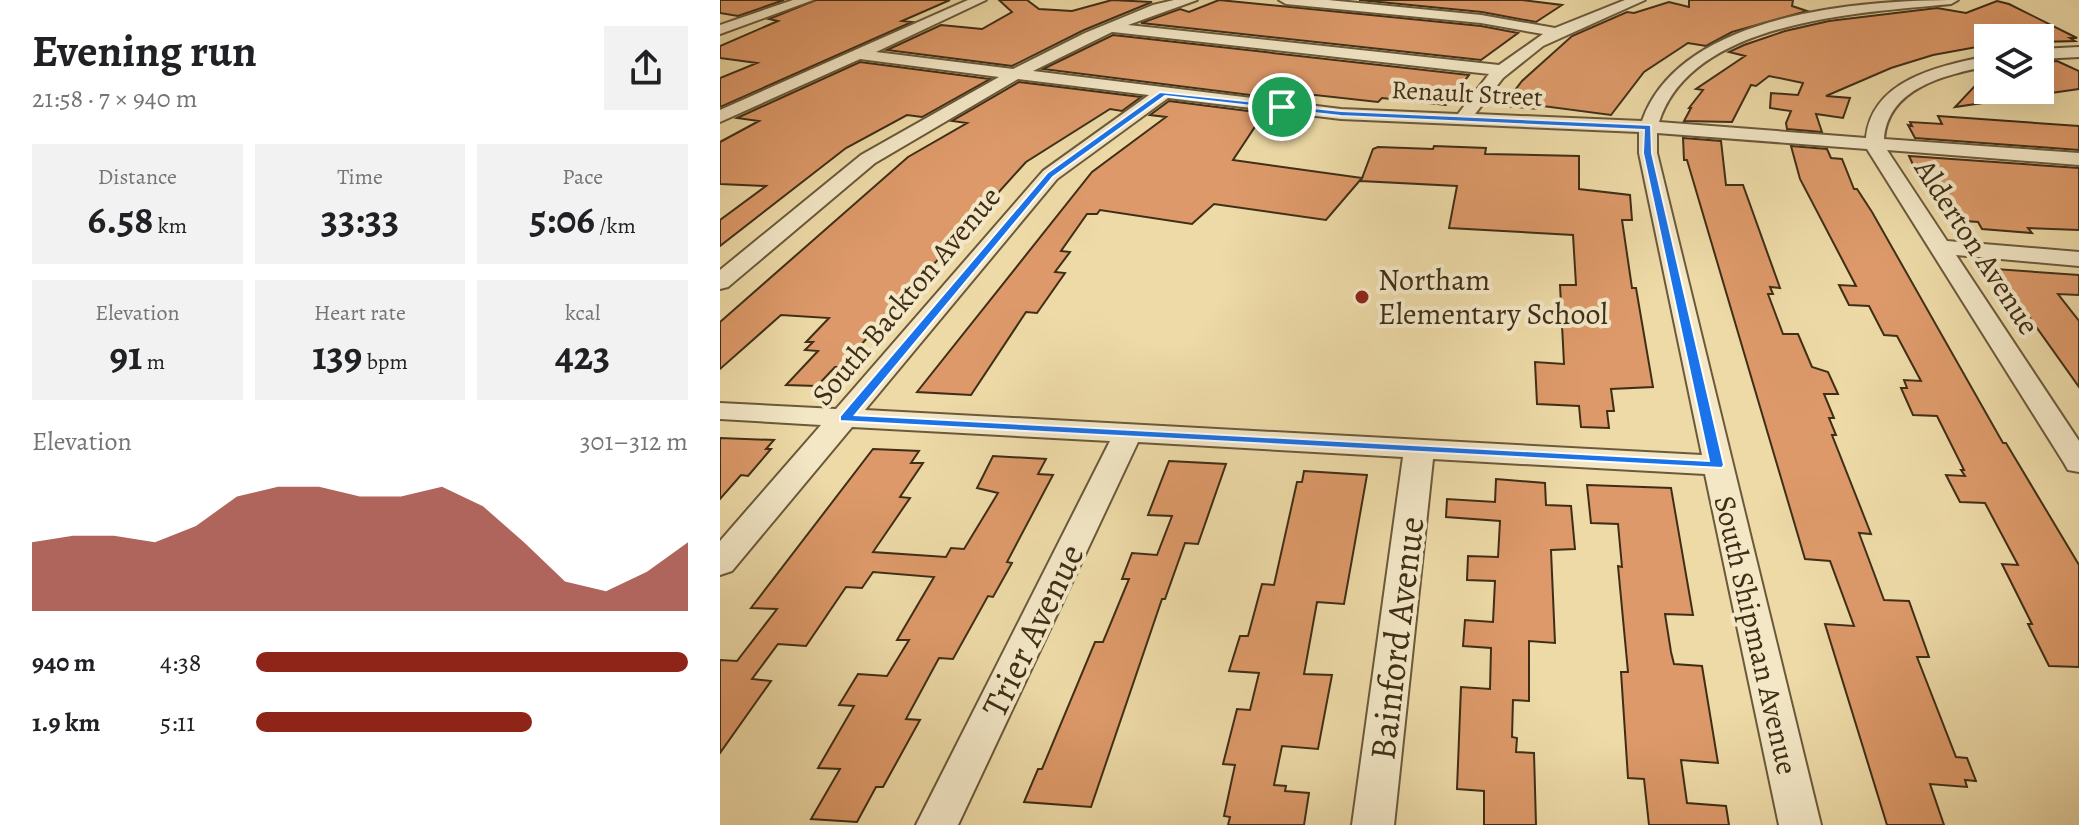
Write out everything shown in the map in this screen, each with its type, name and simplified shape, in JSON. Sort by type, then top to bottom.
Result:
[{"type":"street","points":[[720,30],[806,0]]},
{"type":"street","points":[[720,282],[868,159],[1015,74],[1108,27],[1190,0]]},
{"type":"street","points":[[1286,0],[1481,19],[1555,32]]},
{"type":"street","points":[[1401,11],[1413,0]]},
{"type":"street","points":[[1599,0],[1621,6]]},
{"type":"street","points":[[1463,119],[1481,89],[1526,49],[1555,32],[1638,0]]},
{"type":"street","points":[[1648,127],[1661,97],[1678,76],[1729,44],[1774,28],[1842,11],[1951,0]]},
{"type":"street","points":[[1823,4],[1842,11]]},
{"type":"street","points":[[720,117],[855,54],[951,13],[975,7]]},
{"type":"street","points":[[734,11],[763,15]]},
{"type":"street","points":[[1108,27],[1499,70]]},
{"type":"street","points":[[2054,54],[2077,53]]},
{"type":"street","name":"Renault Street","points":[[855,54],[1341,114],[1648,127],[2079,159]]},
{"type":"street","points":[[1874,145],[1878,118],[1896,94],[1925,80],[1974,63]]},
{"type":"street","points":[[1925,80],[1957,89]]},
{"type":"street","name":"South Backton Avenue","points":[[720,563],[1050,175],[1163,93]]},
{"type":"street","name":"South Shipman Avenue","points":[[1648,127],[1648,153],[1800,825]]},
{"type":"street","name":"Alderton Avenue","points":[[1874,145],[2079,463]]},
{"type":"street","points":[[1938,247],[2079,259]]},
{"type":"street","points":[[720,411],[1717,465]]},
{"type":"street","name":"Trier Avenue","points":[[937,825],[1127,435]]},
{"type":"street","name":"Bainford Avenue","points":[[1373,825],[1419,450]]},
{"type":"building","points":[[720,0],[784,0],[738,16],[720,13]]},
{"type":"building","points":[[816,0],[950,0],[902,21],[912,22],[720,107],[720,78],[757,63],[720,58],[720,46],[778,21],[769,19]]},
{"type":"building","points":[[999,0],[1027,0],[1039,9],[1072,11],[1112,0],[1152,2],[1084,30],[1012,66],[887,50],[941,25],[982,29],[1012,12]]},
{"type":"building","points":[[1219,0],[1481,26],[1518,33],[1481,60],[1141,23],[1180,9],[1189,12]]},
{"type":"building","points":[[1359,0],[1522,0],[1562,5],[1536,22],[1482,12]]},
{"type":"building","points":[[1689,0],[1793,0],[1792,6],[1807,11],[1732,32],[1706,46],[1688,43],[1644,72],[1611,115],[1543,106],[1540,109],[1503,106],[1522,81],[1572,36],[1627,12],[1634,13],[1669,2],[1689,7]]},
{"type":"building","points":[[1997,1],[2049,24],[1974,24],[1974,48],[1933,55],[1891,68],[1826,96],[1850,98],[1843,118],[1816,114],[1822,132],[1787,129],[1791,111],[1770,108],[1771,93],[1798,95],[1803,83],[1769,76],[1756,86],[1751,85],[1732,122],[1684,121],[1689,108],[1703,90],[1696,89],[1745,56],[1729,52],[1744,45],[1829,21],[1937,8],[1966,13]]},
{"type":"building","points":[[2054,26],[2077,38],[2070,38],[2075,41],[2054,42]]},
{"type":"building","points":[[1113,35],[1469,75],[1446,105],[1382,98],[1378,102],[1279,91],[1274,98],[1043,69]]},
{"type":"building","points":[[2054,61],[2079,71],[2079,89],[2054,93]]},
{"type":"building","points":[[860,62],[990,79],[922,117],[907,115],[846,148],[720,246],[720,220],[766,186],[720,184],[720,142],[759,121],[737,118]]},
{"type":"building","points":[[1019,82],[1141,97],[1122,111],[1110,109],[1026,162],[841,367],[835,367],[817,386],[786,385],[818,351],[805,350],[813,342],[806,342],[829,318],[781,315],[720,369],[720,322],[908,157],[967,123],[952,121]]},
{"type":"building","points":[[1974,87],[1976,104],[1955,107]]},
{"type":"building","points":[[1169,101],[1264,113],[1233,160],[1362,178],[1326,220],[1214,204],[1192,224],[1100,210],[1097,214],[1087,214],[1061,251],[1070,252],[1055,272],[1065,273],[1037,313],[1026,312],[971,395],[917,392],[1092,172],[1166,117],[1150,115]]},
{"type":"building","points":[[1938,116],[2079,126],[2079,150],[1915,138],[1908,125],[1912,126],[1910,122],[1942,124]]},
{"type":"building","points":[[1683,138],[1721,141],[1726,185],[1743,185],[1780,288],[1770,287],[1773,294],[1768,294],[1783,334],[1798,334],[1812,367],[1828,372],[1838,394],[1824,394],[1834,418],[1829,418],[1836,435],[1832,435],[1871,534],[1859,533],[1884,600],[1909,601],[1929,657],[1917,657],[1956,757],[1967,758],[1976,781],[1965,780],[1967,787],[1930,784],[1944,825],[1887,825],[1825,624],[1854,626],[1830,561],[1805,559],[1687,160],[1684,160]]},
{"type":"building","points":[[1434,146],[1486,148],[1485,154],[1579,156],[1579,189],[1630,195],[1632,220],[1622,220],[1632,288],[1636,288],[1653,387],[1611,389],[1614,411],[1607,411],[1609,428],[1581,427],[1579,406],[1537,404],[1535,362],[1564,364],[1560,285],[1576,285],[1573,235],[1449,228],[1457,186],[1361,181],[1373,149],[1433,149]]},
{"type":"building","points":[[1791,146],[1827,149],[1831,158],[1842,159],[1854,189],[1872,212],[2003,443],[2006,443],[2079,565],[2079,667],[2049,666],[2002,564],[2018,565],[1985,503],[1960,502],[1946,475],[1965,476],[1961,470],[1964,470],[1937,416],[1913,415],[1901,388],[1907,388],[1904,380],[1921,381],[1897,336],[1884,335],[1869,306],[1849,305],[1839,285],[1856,286],[1800,179]]},
{"type":"building","points":[[1909,156],[2079,168],[2079,230],[2028,228],[2032,233],[1982,229],[1978,222],[1952,220],[1934,183],[1921,182]]},
{"type":"building","points":[[1995,269],[2079,275],[2079,295],[2058,294],[2079,321],[2079,387]]},
{"type":"building","points":[[720,438],[774,440],[766,449],[771,449],[748,476],[741,475],[720,499]]},
{"type":"building","points":[[873,449],[919,451],[911,463],[923,463],[900,497],[910,498],[873,552],[946,557],[951,548],[964,549],[998,493],[977,488],[993,456],[1046,459],[1038,474],[1053,475],[1007,562],[1012,563],[993,597],[988,596],[953,659],[939,658],[906,719],[920,720],[883,787],[876,787],[857,822],[811,819],[840,769],[818,768],[854,706],[839,705],[858,674],[887,676],[909,640],[897,640],[934,577],[873,572],[862,588],[846,587],[806,646],[778,644],[752,679],[771,681],[720,753],[720,660],[737,661],[777,609],[751,608]]},
{"type":"building","points":[[1169,461],[1226,464],[1198,544],[1185,543],[1165,599],[1162,599],[1091,807],[1024,802],[1038,769],[1042,769],[1095,642],[1103,642],[1129,579],[1122,579],[1132,553],[1157,555],[1172,516],[1148,515]]},
{"type":"building","points":[[1304,471],[1367,475],[1344,604],[1317,602],[1304,674],[1332,675],[1318,749],[1282,746],[1274,785],[1286,786],[1285,791],[1309,793],[1304,825],[1228,825],[1230,817],[1224,816],[1235,765],[1223,764],[1237,709],[1250,710],[1259,673],[1229,671],[1240,636],[1248,636],[1262,584],[1274,585],[1297,482],[1302,482]]},
{"type":"building","points":[[1496,479],[1545,483],[1546,505],[1571,506],[1575,549],[1551,550],[1555,643],[1529,641],[1529,701],[1513,700],[1512,737],[1517,738],[1516,752],[1534,753],[1536,825],[1484,825],[1484,791],[1457,789],[1461,687],[1490,689],[1491,648],[1463,646],[1465,620],[1493,622],[1495,581],[1467,580],[1468,556],[1498,557],[1500,521],[1446,517],[1447,499],[1495,502]]},
{"type":"building","points":[[1587,485],[1671,488],[1693,615],[1665,614],[1671,652],[1674,664],[1702,666],[1718,763],[1681,760],[1687,803],[1726,806],[1729,825],[1649,825],[1644,779],[1628,778],[1621,672],[1628,672],[1618,566],[1622,567],[1618,524],[1591,523]]},
{"type":"place","name":"Northam Elementary School","points":[[1362,297]]},
{"type":"route","points":[[1163,93],[1282,107],[1341,114],[1648,127],[1648,153],[1717,465],[845,419],[1050,175],[1163,93]]}]
